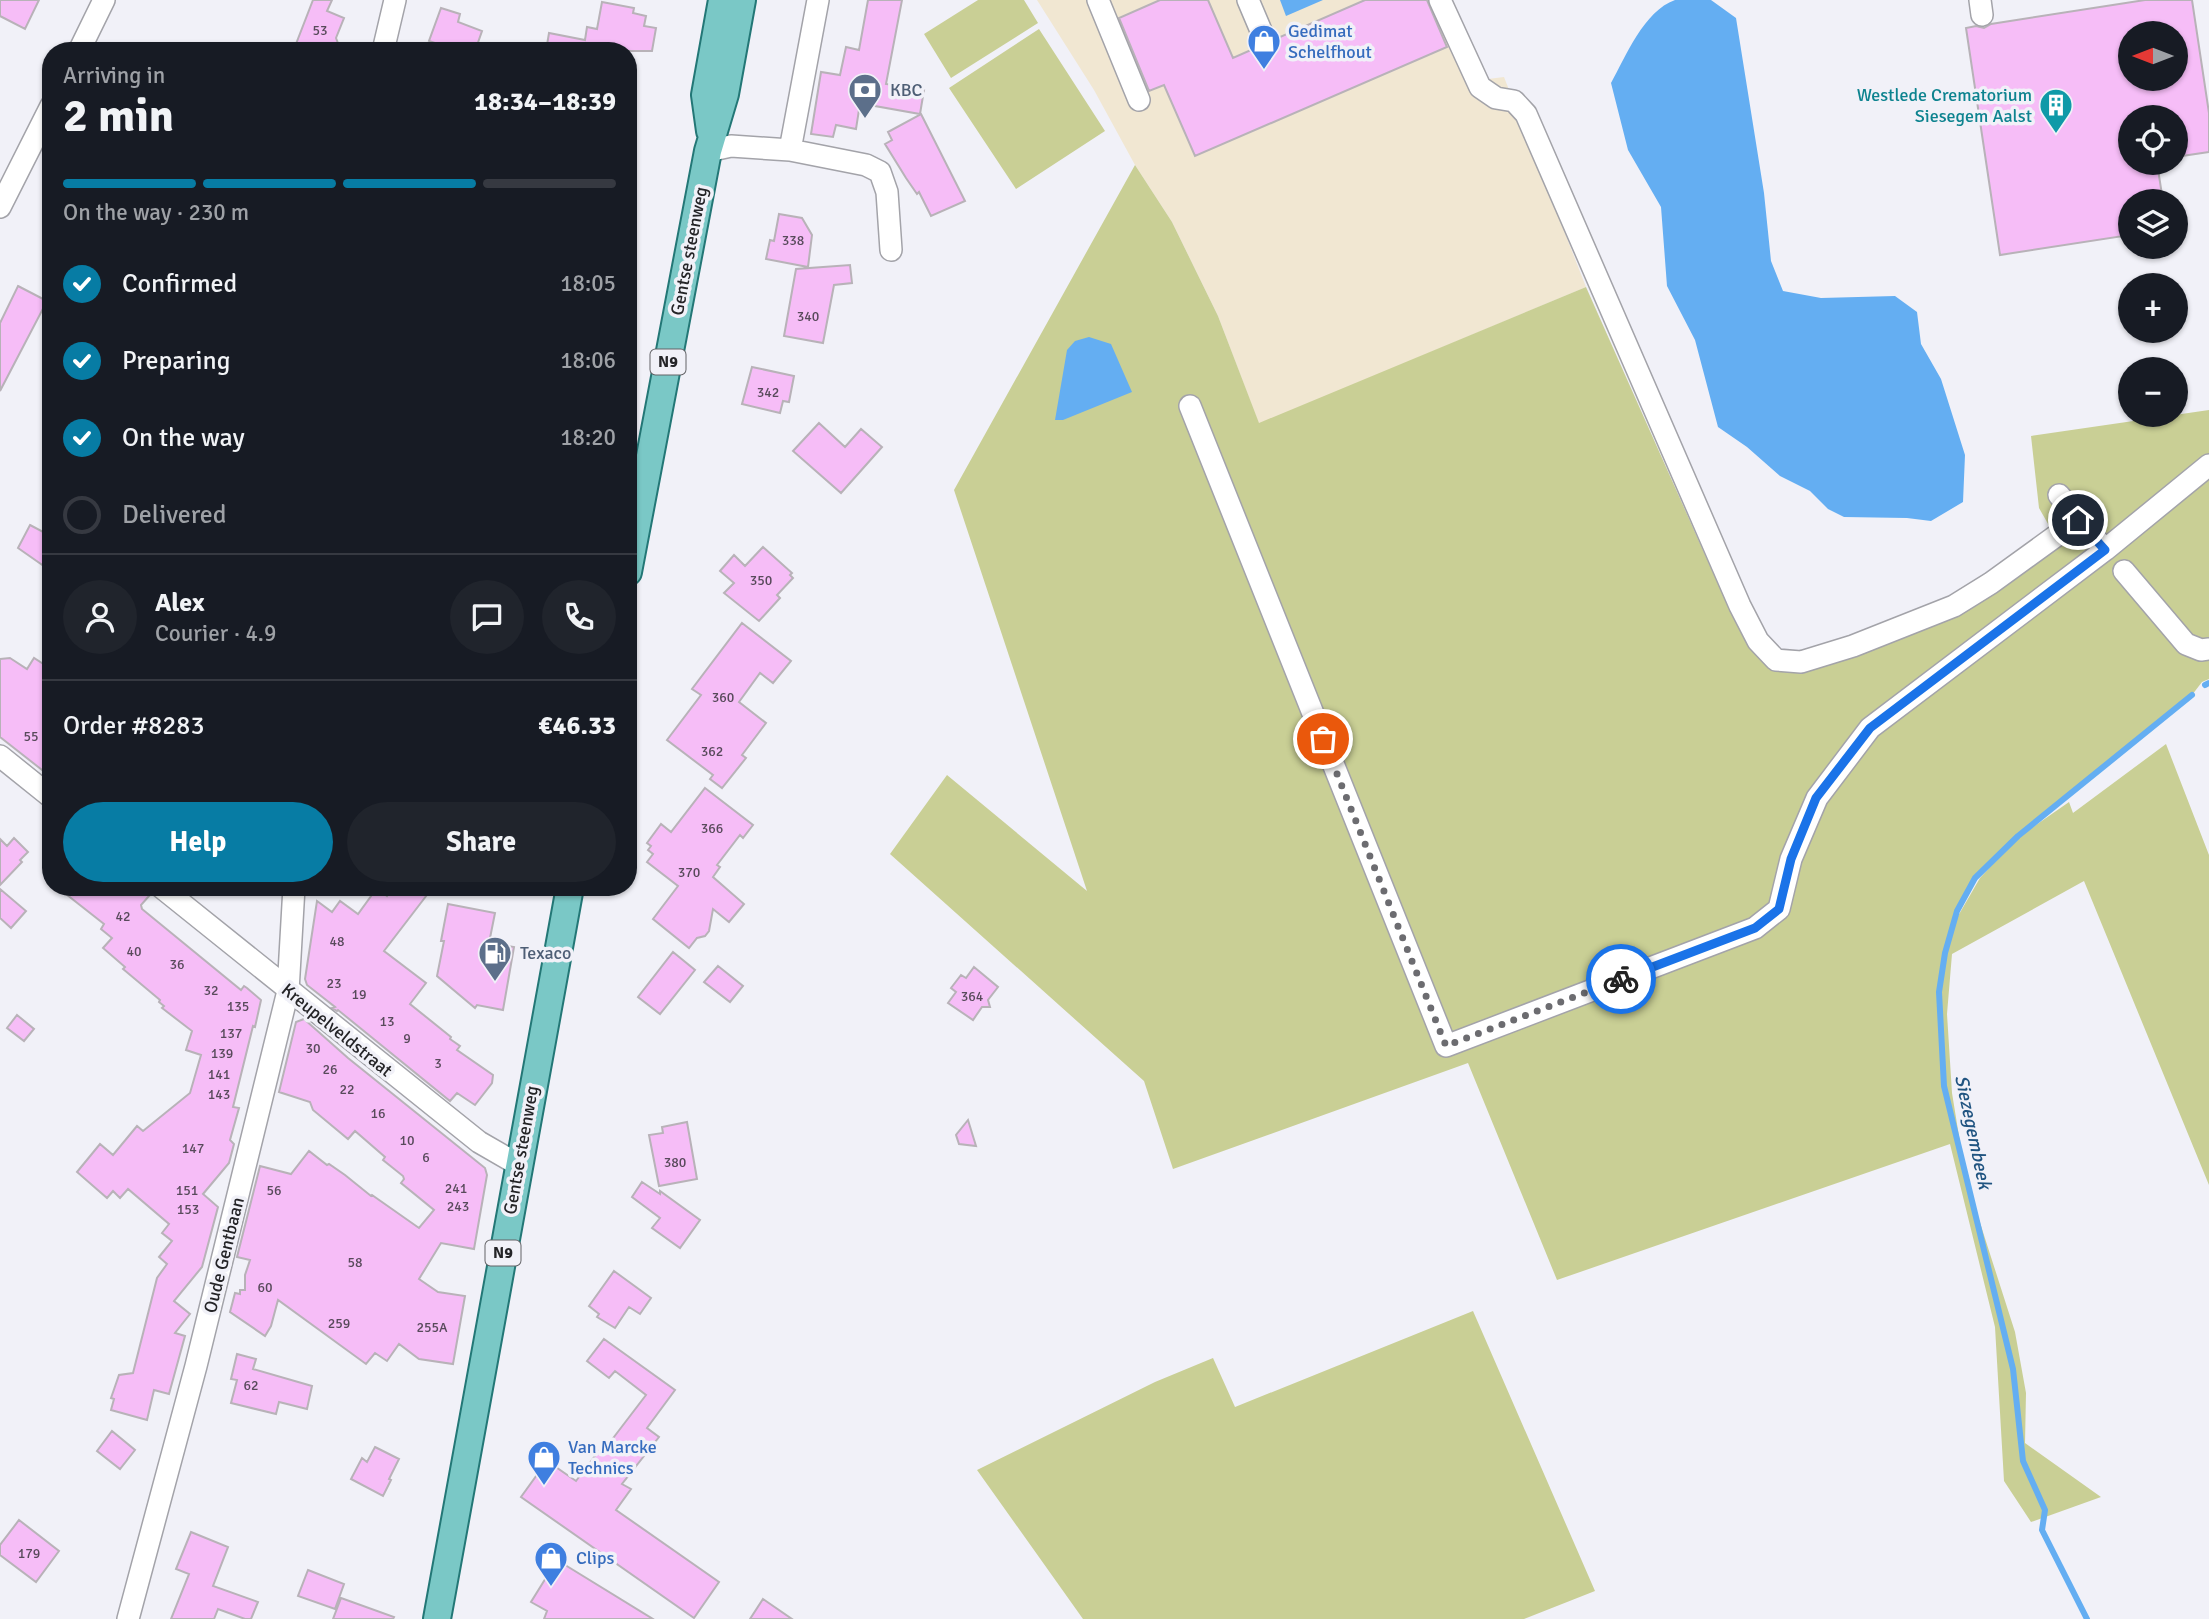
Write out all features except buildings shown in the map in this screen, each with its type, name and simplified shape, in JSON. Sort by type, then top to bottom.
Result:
[{"type":"main road","name":"Gentse steenweg","points":[[709,144],[705,95],[722,0]]},
{"type":"main road","name":"Gentse steenweg","points":[[637,524],[709,144],[724,94],[742,0]]},
{"type":"main road","name":"Gentse steenweg","points":[[437,1619],[567,896]]},
{"type":"street","points":[[83,42],[104,0]]},
{"type":"street","points":[[385,42],[395,0]]},
{"type":"street","points":[[790,150],[818,0]]},
{"type":"street","points":[[1098,0],[1139,100]]},
{"type":"street","points":[[1248,0],[1262,33]]},
{"type":"street","points":[[1440,0],[1480,87],[1496,98],[1514,101],[1526,114],[1740,606],[1758,641],[1776,660],[1801,662],[1853,646],[1954,606],[1992,583],[2078,520]]},
{"type":"street","points":[[0,207],[42,124]]},
{"type":"street","points":[[709,144],[790,150],[866,165],[880,172],[887,192],[891,250]]},
{"type":"street","points":[[1190,406],[1446,1046],[1755,928],[1779,909],[1791,859],[1816,798],[1870,728],[2105,550],[2209,465]]},
{"type":"street","points":[[2059,495],[2105,550]]},
{"type":"street","points":[[2123,570],[2186,644],[2201,650],[2209,649]]},
{"type":"street","points":[[3,764],[42,791]]},
{"type":"street","name":"Kreupelveldstraat","points":[[172,896],[479,1142],[519,1165]]},
{"type":"street","name":"Oude Gentbaan","points":[[128,1619],[196,1366],[288,991],[293,896]]},
{"type":"shaded area","points":[[1037,0],[1451,0],[1488,79],[1504,77],[1586,287],[1259,424],[1218,316],[1172,222]]},
{"type":"green space","points":[[978,0],[1024,0],[1038,23],[951,78],[924,34]]},
{"type":"green space","points":[[1039,29],[1105,131],[1016,189],[949,88]]},
{"type":"green space","points":[[1135,165],[1172,222],[1218,316],[1259,423],[1586,287],[1730,611],[1749,647],[1772,670],[1802,673],[1856,656],[1959,616],[1997,592],[2060,545],[2039,508],[2031,436],[2118,423],[2118,427],[2188,427],[2188,413],[2209,410],[2209,679],[2202,682],[2192,695],[2016,839],[2069,802],[2073,813],[2166,744],[2209,855],[2209,1185],[2084,881],[1952,954],[1947,1014],[1952,1093],[1966,1179],[2015,1332],[2026,1393],[2025,1443],[2101,1497],[2031,1522],[2004,1481],[1995,1327],[1950,1144],[1557,1280],[1468,1063],[1173,1169],[1144,1081],[890,854],[947,775],[1087,891],[954,490]],"holes":[[[2015,840],[1980,878],[1958,916],[1950,937],[1957,911],[1975,878]]]},
{"type":"green space","points":[[1473,1311],[1595,1591],[1524,1619],[1083,1619],[977,1470],[1155,1382],[1213,1358],[1235,1407]]},
{"type":"water","points":[[1280,0],[1323,0],[1286,16]]},
{"type":"water","points":[[1675,0],[1711,0],[1736,18],[1764,193],[1771,261],[1783,291],[1821,298],[1895,296],[1917,312],[1921,344],[1941,379],[1965,455],[1963,502],[1931,521],[1844,517],[1828,509],[1810,491],[1780,476],[1747,447],[1718,427],[1695,340],[1667,286],[1661,207],[1628,150],[1611,83],[1645,24],[1664,6]]},
{"type":"water","points":[[1089,337],[1111,344],[1132,392],[1063,420],[1055,420],[1067,350],[1075,341]]},
{"type":"waterway","name":"Siezegembeek","points":[[2205,685],[2209,683]]},
{"type":"waterway","name":"Siezegembeek","points":[[2087,1619],[2042,1530],[2045,1510],[2023,1461],[2013,1369],[1944,1086],[1939,992],[1945,953],[1957,911],[1975,878],[2018,836],[2192,695]]},
{"type":"way so far","points":[[1323,739],[1446,1046],[1621,979]]},
{"type":"place","name":"Gedimat Schelfhout","points":[[1264,71]]},
{"type":"place","name":"KBC","points":[[865,120]]},
{"type":"place","name":"Westlede Crematorium Siesegem Aalst","points":[[2056,135]]},
{"type":"place","name":"Texaco","points":[[495,983]]},
{"type":"place","name":"Van Marcke Technics","points":[[544,1487]]},
{"type":"place","name":"Clips","points":[[551,1588]]},
{"type":"route","points":[[1621,979],[1755,928],[1779,909],[1791,859],[1816,798],[1870,728],[2105,550],[2078,520]]}]
